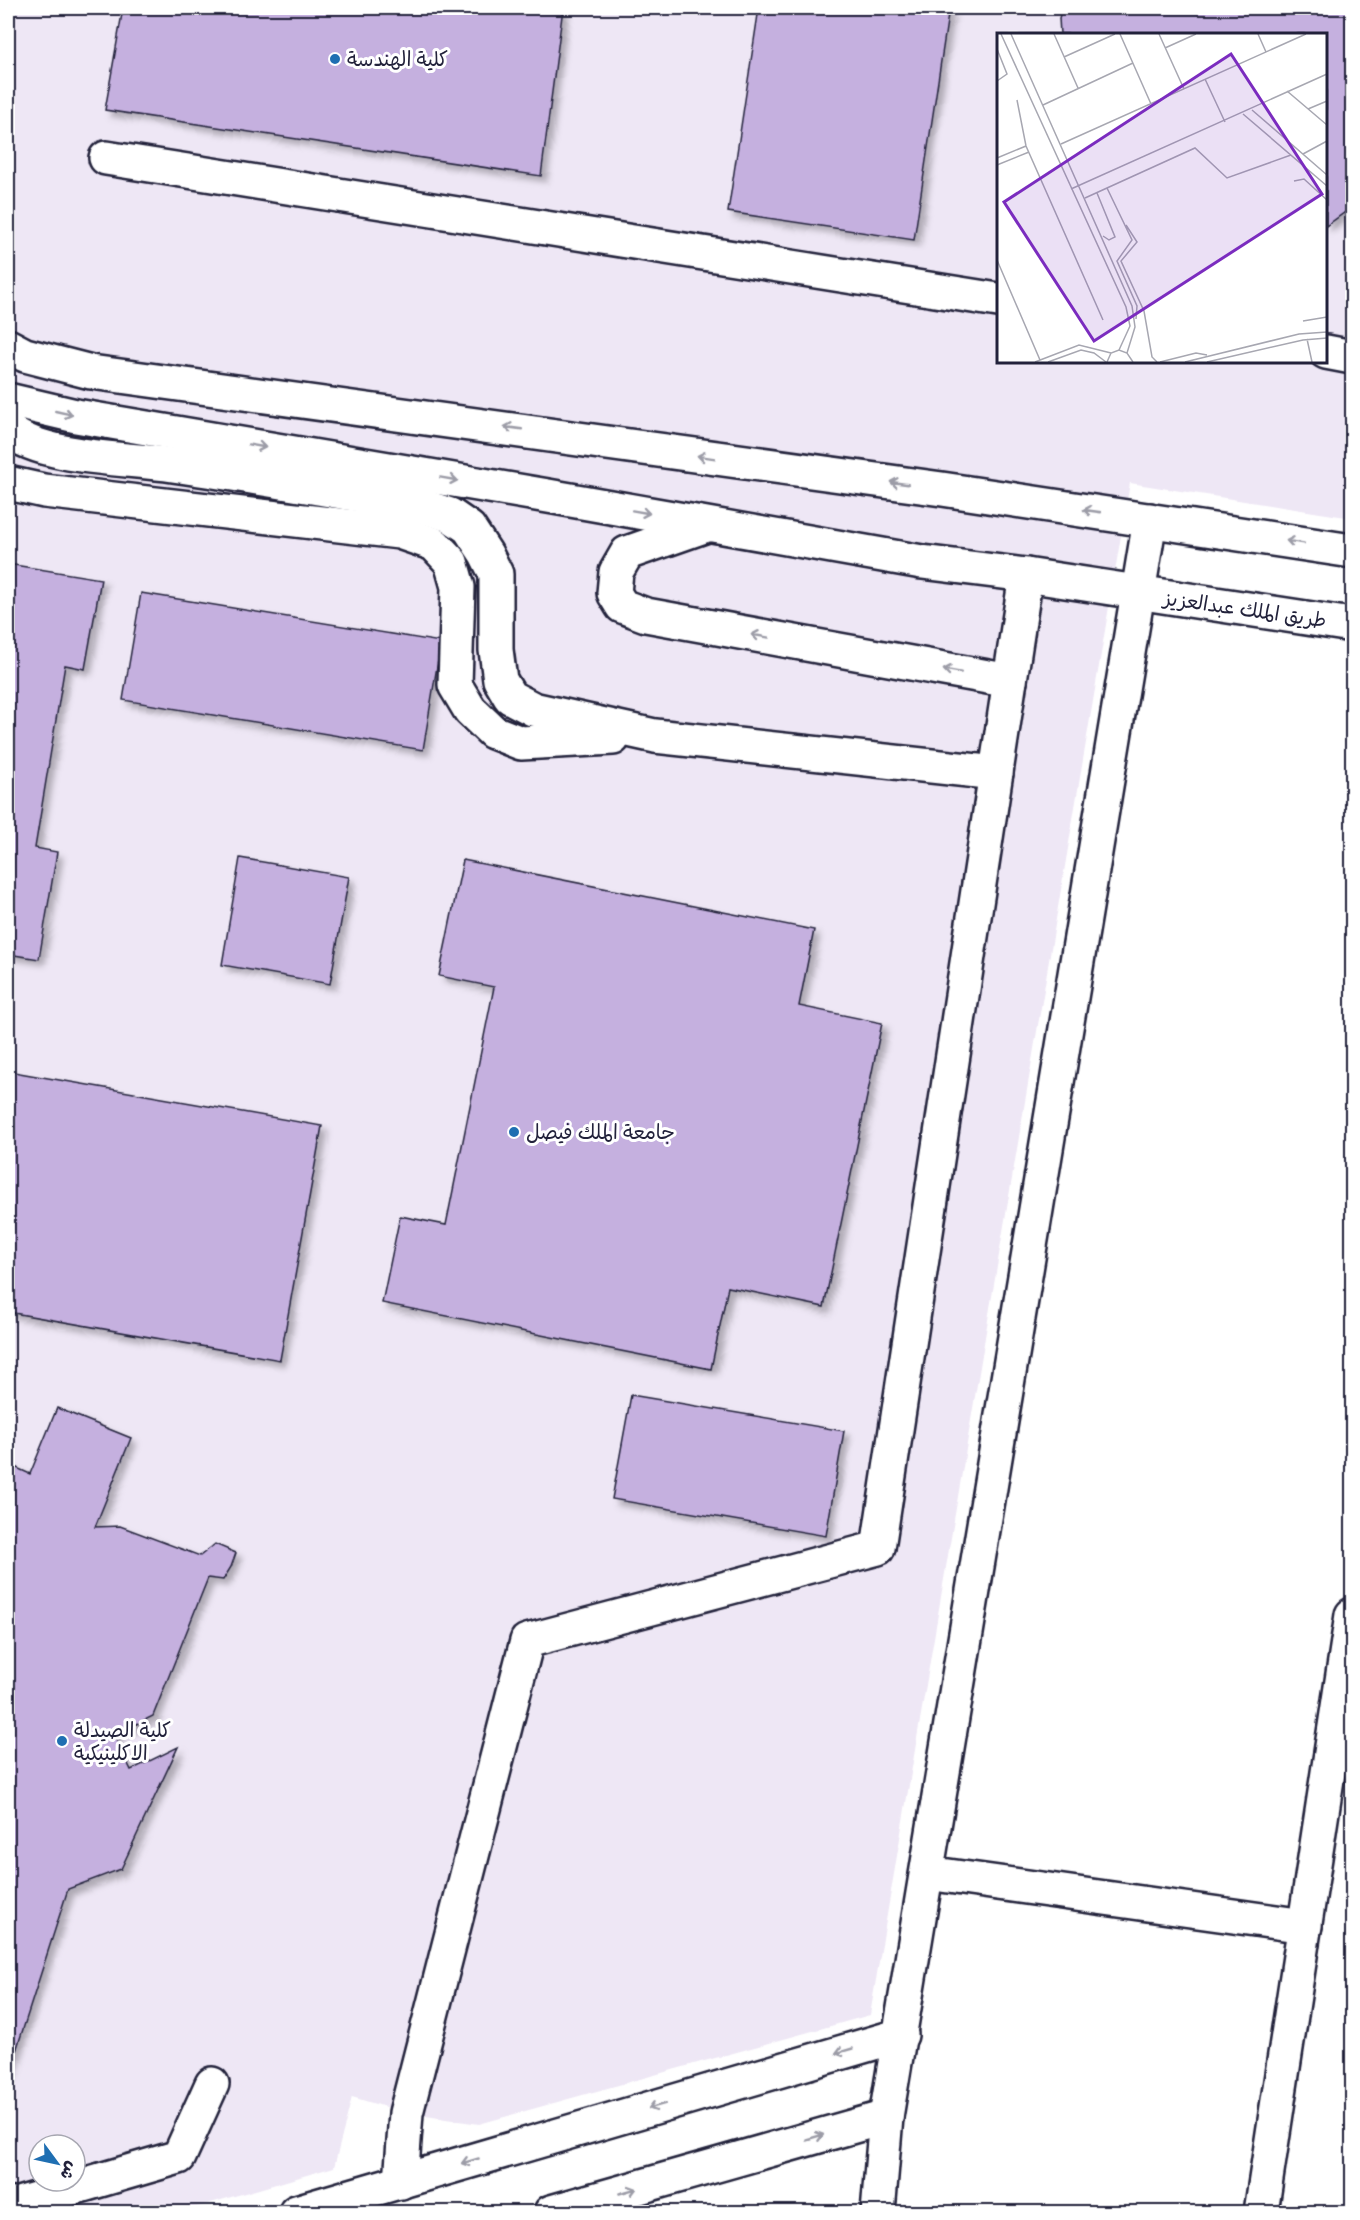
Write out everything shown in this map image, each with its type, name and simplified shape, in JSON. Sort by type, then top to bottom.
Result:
[{"type":"street","points":[[106,158],[997,300]]},
{"type":"street","points":[[8,346],[24,355],[91,372],[566,435],[1150,519],[1353,551]]},
{"type":"street","points":[[1327,352],[1353,357]]},
{"type":"street","name":"طريق الملك عبدالعزيز","points":[[8,400],[76,416],[922,562],[1026,575],[1137,594],[1353,625]]},
{"type":"street","points":[[8,430],[31,444],[52,450],[166,464],[407,503],[450,515],[469,528],[496,574],[496,651],[500,681],[510,697],[532,709],[655,736],[996,773]]},
{"type":"street","points":[[8,483],[44,491],[399,532],[434,544],[451,562],[458,587],[455,684],[470,710],[493,732],[521,743],[655,736]]},
{"type":"street","points":[[878,2212],[886,2117],[1150,519]]},
{"type":"street","points":[[709,525],[627,553],[616,572],[614,593],[622,606],[645,615],[1010,681]]},
{"type":"street","points":[[401,2182],[406,2113],[527,1641],[878,1548],[1026,575]]},
{"type":"street","points":[[1261,2212],[1305,1926],[1343,1741],[1353,1616]]},
{"type":"street","points":[[927,1873],[1305,1926]]},
{"type":"street","points":[[296,2212],[900,2035]]},
{"type":"street","points":[[8,2207],[179,2157],[212,2084]]},
{"type":"street","points":[[551,2212],[886,2117]]},
{"type":"shaded area","name":"جامعة الملك فيصل","points":[[8,8],[1352,8],[1352,518],[1130,483],[870,2015],[479,2124],[406,2113],[352,2097],[334,2167],[180,2212],[8,2212]]},
{"type":"building","name":"كلية الهندسة","points":[[123,8],[563,8],[541,176],[105,110]]},
{"type":"building","points":[[759,8],[949,8],[914,240],[728,212]]},
{"type":"building","points":[[1062,8],[1352,8],[1352,207],[1327,225],[1327,33],[1060,33],[1059,18]]},
{"type":"building","points":[[8,564],[101,579],[85,669],[65,665],[35,848],[57,852],[39,959],[8,954]]},
{"type":"building","points":[[141,593],[441,642],[423,750],[123,700]]},
{"type":"building","points":[[240,858],[349,877],[330,984],[222,965]]},
{"type":"building","points":[[463,860],[814,930],[799,1006],[882,1023],[824,1307],[728,1287],[711,1369],[382,1303],[400,1216],[446,1225],[494,987],[439,976]]},
{"type":"building","points":[[8,1071],[322,1126],[280,1360],[8,1312]]},
{"type":"building","points":[[631,1395],[844,1431],[826,1536],[612,1499]]},
{"type":"building","name":"كلية الصيدلة الاكلينيكية","points":[[57,1408],[131,1438],[95,1527],[120,1526],[200,1556],[215,1544],[236,1553],[223,1580],[208,1578],[153,1716],[114,1735],[131,1770],[178,1747],[121,1869],[68,1889],[8,2076],[8,1464],[30,1474]]},
{"type":"place","name":"كلية الهندسة","points":[[335,59]]},
{"type":"place","name":"جامعة الملك فيصل","points":[[514,1132]]},
{"type":"place","name":"كلية الصيدلة الاكلينيكية","points":[[62,1741]]}]
